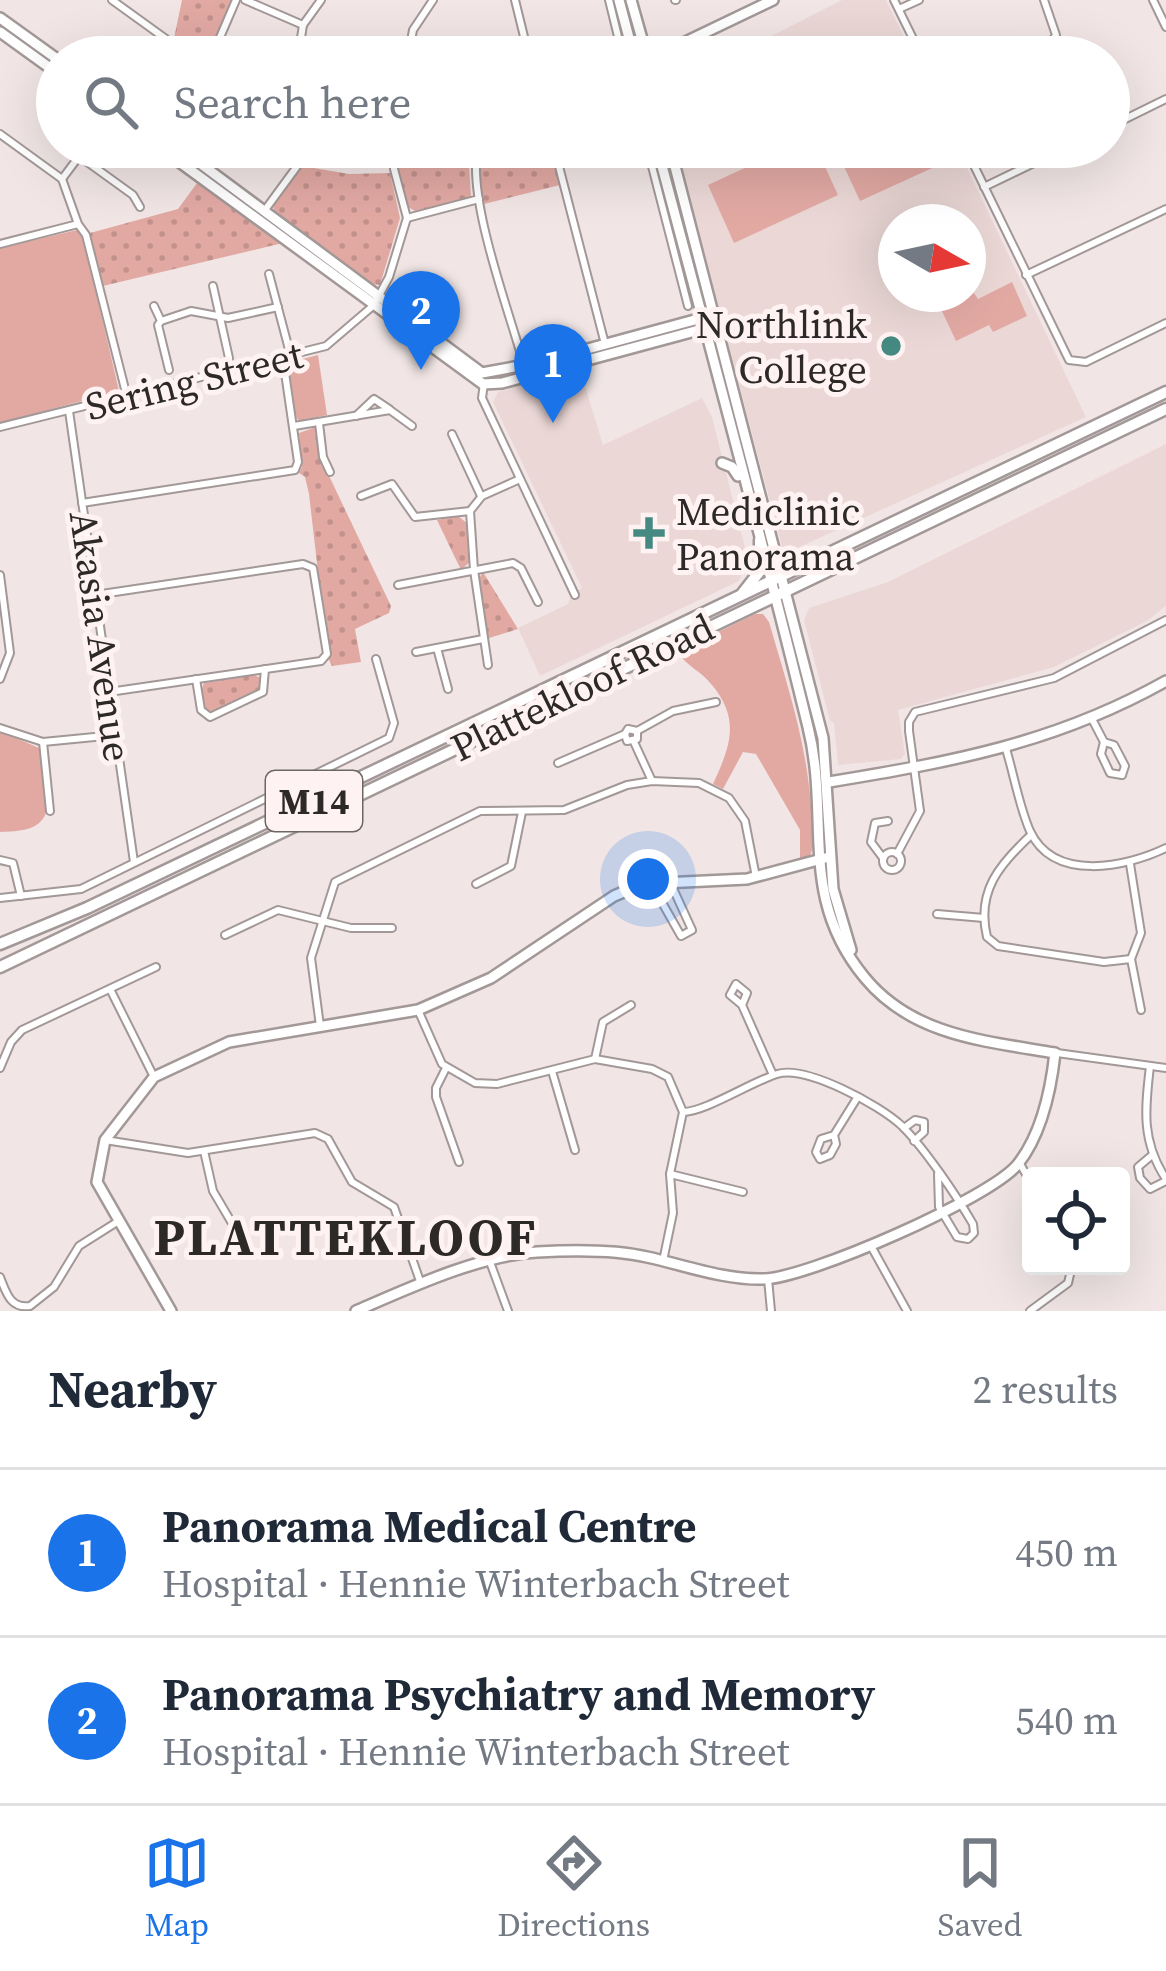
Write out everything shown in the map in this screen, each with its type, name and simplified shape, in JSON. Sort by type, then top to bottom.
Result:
[{"type":"main road","name":"Plattekloof Road","points":[[0,967],[1166,392]]},
{"type":"main road","name":"Plattekloof Road","points":[[0,944],[87,908],[735,600],[779,586],[1166,409]]},
{"type":"main road","points":[[735,600],[759,574],[760,541]]},
{"type":"street","points":[[222,36],[241,0],[303,26]]},
{"type":"street","points":[[301,36],[321,0]]},
{"type":"street","points":[[412,36],[433,0]]},
{"type":"street","points":[[515,0],[523,36]]},
{"type":"street","points":[[609,0],[618,36]]},
{"type":"street","points":[[619,0],[628,36]]},
{"type":"street","points":[[632,0],[644,36]]},
{"type":"street","points":[[693,36],[773,0]]},
{"type":"street","points":[[894,0],[912,36]]},
{"type":"street","points":[[899,9],[919,0]]},
{"type":"street","points":[[1044,0],[1055,36]]},
{"type":"street","points":[[1153,0],[1166,27]]},
{"type":"street","points":[[118,2],[162,36]]},
{"type":"street","points":[[0,18],[36,44]]},
{"type":"street","points":[[0,32],[36,58]]},
{"type":"street","points":[[1130,117],[1166,99]]},
{"type":"street","points":[[0,134],[36,160]]},
{"type":"street","points":[[47,168],[62,179],[86,235],[127,398]]},
{"type":"street","points":[[62,179],[70,168]]},
{"type":"street","points":[[96,168],[133,195],[140,207]]},
{"type":"street","points":[[190,168],[485,379],[502,383],[709,322]]},
{"type":"street","points":[[203,168],[261,216]]},
{"type":"street","points":[[261,216],[295,168]]},
{"type":"street","points":[[378,301],[406,218],[394,168]]},
{"type":"street","points":[[474,168],[524,365]]},
{"type":"street","points":[[559,168],[605,344]]},
{"type":"street","points":[[652,168],[688,306]]},
{"type":"street","points":[[663,168],[826,761],[829,857],[839,912],[860,971]]},
{"type":"street","points":[[675,168],[753,514],[779,586],[814,762],[817,862],[830,916],[860,971],[893,1005],[928,1026],[970,1039],[1166,1068]]},
{"type":"street","points":[[975,168],[1066,356],[1076,363],[1086,362],[1166,323]]},
{"type":"street","points":[[984,187],[1023,168]]},
{"type":"street","points":[[406,218],[479,199]]},
{"type":"street","points":[[1026,275],[1166,209]]},
{"type":"street","points":[[0,244],[78,224]]},
{"type":"street","points":[[82,503],[289,473],[298,464],[287,358],[269,274]]},
{"type":"street","points":[[212,286],[229,358]]},
{"type":"street","name":"Sering Street","points":[[0,427],[321,349],[378,301]]},
{"type":"street","points":[[154,306],[161,321]]},
{"type":"street","points":[[169,370],[158,326],[161,321],[188,311],[234,317],[278,307]]},
{"type":"street","points":[[485,379],[605,344],[709,322]]},
{"type":"street","points":[[485,379],[482,398],[575,596]]},
{"type":"street","points":[[356,416],[374,399],[412,425]]},
{"type":"street","points":[[294,426],[390,410]]},
{"type":"street","name":"Akasia Avenue","points":[[69,411],[134,862]]},
{"type":"street","points":[[320,423],[323,457],[330,472]]},
{"type":"street","points":[[452,434],[482,496]]},
{"type":"street","points":[[722,463],[735,469],[753,514]]},
{"type":"street","points":[[488,665],[470,511],[482,496],[520,479]]},
{"type":"street","points":[[361,496],[392,484],[415,517],[470,511]]},
{"type":"street","points":[[398,585],[516,563],[538,602]]},
{"type":"street","points":[[95,595],[308,564],[315,572],[327,654],[321,662],[109,692]]},
{"type":"street","points":[[0,574],[10,647],[0,680]]},
{"type":"street","points":[[897,854],[920,811],[908,722],[915,712],[1054,678],[1166,620]]},
{"type":"street","points":[[416,652],[483,639]]},
{"type":"street","points":[[437,648],[448,689]]},
{"type":"street","points":[[0,898],[81,889],[389,738],[394,723],[376,659]]},
{"type":"street","points":[[196,680],[201,710],[210,717],[263,692],[265,670]]},
{"type":"street","points":[[829,782],[1006,749],[1092,719],[1166,681]]},
{"type":"street","points":[[652,781],[634,742],[637,731],[673,711],[716,702]]},
{"type":"street","points":[[1092,719],[1104,742],[1114,746],[1124,766],[1122,776],[1110,773],[1101,754],[1104,742]]},
{"type":"street","points":[[0,728],[43,742],[116,735]]},
{"type":"street","points":[[558,764],[631,728],[637,731]]},
{"type":"street","points":[[625,734],[627,741],[634,742]]},
{"type":"street","points":[[43,742],[50,811]]},
{"type":"street","points":[[1006,749],[1031,835],[1051,852],[1076,864],[1106,867],[1166,848]]},
{"type":"street","points":[[826,761],[840,775],[859,777]]},
{"type":"street","points":[[814,762],[829,782]]},
{"type":"street","points":[[830,816],[835,791],[859,777]]},
{"type":"street","points":[[817,826],[829,782]]},
{"type":"street","points":[[320,1026],[311,958],[332,888],[342,878],[480,811],[563,810],[627,785],[700,783],[729,798],[745,821],[756,878]]},
{"type":"street","points":[[476,884],[511,866],[522,812]]},
{"type":"street","points":[[883,858],[889,852],[901,862],[893,870],[885,867],[871,842],[875,823],[889,821]]},
{"type":"street","points":[[1031,835],[994,874],[984,918],[987,937],[998,946],[1104,962],[1131,959]]},
{"type":"street","points":[[171,1311],[97,1182],[104,1140],[154,1077],[229,1042],[418,1010],[490,978],[614,896],[651,882],[756,878],[829,857]]},
{"type":"street","points":[[0,860],[14,863],[21,896]]},
{"type":"street","points":[[1130,863],[1141,924],[1131,959],[1141,1010]]},
{"type":"street","points":[[651,882],[681,936],[692,930],[669,880]]},
{"type":"street","points":[[225,935],[278,910],[360,930],[392,928]]},
{"type":"street","points":[[937,914],[984,918]]},
{"type":"street","points":[[0,1068],[22,1030],[156,967]]},
{"type":"street","points":[[110,989],[154,1077]]},
{"type":"street","points":[[595,1059],[603,1022],[631,1005]]},
{"type":"street","points":[[742,1005],[773,1075]]},
{"type":"street","points":[[418,1010],[438,1059],[446,1068],[484,1085],[595,1059],[661,1072],[673,1084],[682,1112],[670,1174],[673,1213],[663,1261]]},
{"type":"street","points":[[356,1311],[490,1262],[543,1252],[626,1254],[749,1279],[794,1275],[941,1212],[1000,1179],[1019,1162],[1046,1098],[1054,1053]]},
{"type":"street","points":[[1150,1066],[1144,1118],[1151,1156],[1162,1165],[1166,1180],[1152,1189],[1140,1178],[1138,1167],[1151,1156]]},
{"type":"street","points":[[446,1068],[436,1097],[459,1162]]},
{"type":"street","points":[[552,1071],[575,1150]]},
{"type":"street","points":[[682,1112],[700,1109],[773,1075],[798,1072],[856,1098],[904,1127],[960,1201],[975,1228],[968,1238],[957,1237],[941,1212],[938,1174]]},
{"type":"street","points":[[834,1135],[856,1098]]},
{"type":"street","points":[[904,1127],[915,1120],[924,1122],[924,1132],[914,1141]]},
{"type":"street","points":[[104,1140],[178,1153],[315,1132],[328,1139],[352,1182],[394,1208],[421,1284]]},
{"type":"street","points":[[204,1150],[213,1191],[246,1247]]},
{"type":"street","points":[[1019,1162],[1022,1167]]},
{"type":"street","points":[[670,1174],[742,1192]]},
{"type":"street","points":[[0,1277],[9,1300],[31,1308],[55,1287],[79,1246],[117,1222]]},
{"type":"street","points":[[870,1244],[907,1311]]},
{"type":"street","points":[[490,1262],[508,1311]]},
{"type":"street","points":[[1030,1311],[1043,1308],[1070,1275]]},
{"type":"street","points":[[768,1279],[771,1311]]},
{"type":"shaded area","points":[[182,0],[233,0],[218,36],[174,36]]},
{"type":"shaded area","points":[[842,0],[886,0],[904,36],[771,36]]},
{"type":"shaded area","points":[[301,168],[390,173],[400,218],[380,285],[369,284],[275,214],[273,205]]},
{"type":"shaded area","points":[[398,168],[469,168],[471,197],[417,212],[408,207]]},
{"type":"shaded area","points":[[477,168],[556,168],[560,185],[484,204]]},
{"type":"shaded area","name":"Northlink College","points":[[682,168],[967,168],[984,204],[878,204],[878,312],[986,312],[986,208],[1086,417],[784,554]]},
{"type":"shaded area","points":[[745,168],[826,168],[838,195],[734,243],[708,185]]},
{"type":"shaded area","points":[[845,168],[932,168],[860,201]]},
{"type":"shaded area","points":[[200,179],[283,243],[103,286],[90,233],[178,209]]},
{"type":"shaded area","points":[[77,230],[83,236],[119,391],[0,423],[0,248]]},
{"type":"shaded area","points":[[1012,282],[1027,316],[993,332],[989,325],[956,341],[942,312],[986,312],[986,295]]},
{"type":"shaded area","points":[[318,355],[327,415],[299,421],[288,370],[295,361]]},
{"type":"shaded area","name":"Mediclinic Panorama","points":[[575,368],[581,373],[603,445],[702,398],[712,417],[748,560],[739,581],[540,676],[518,628],[568,604],[571,595],[582,588],[493,402],[498,392]]},
{"type":"shaded area","points":[[316,427],[321,459],[391,606],[389,613],[355,629],[361,662],[332,666],[309,494],[305,477],[299,473],[299,433]]},
{"type":"shaded area","points":[[1166,444],[1166,606],[1147,621],[1054,667],[898,710],[905,754],[901,759],[838,765],[834,723],[804,620],[809,608],[888,582]]},
{"type":"shaded area","points":[[458,516],[468,524],[471,561],[461,570],[437,520]]},
{"type":"shaded area","points":[[483,572],[518,629],[486,639],[478,580]]},
{"type":"shaded area","points":[[763,614],[769,622],[805,759],[813,847],[810,856],[800,861],[800,830],[756,754],[743,752],[723,789],[713,784],[728,746],[727,710],[712,685],[677,652]]},
{"type":"shaded area","points":[[254,675],[261,678],[258,693],[216,713],[205,709],[204,683]]},
{"type":"shaded area","points":[[0,731],[39,748],[46,813],[28,829],[0,832]]},
{"type":"place","name":"Northlink College","points":[[891,346]]},
{"type":"place","name":"Panorama Psychiatry and Memory","points":[[421,370]]},
{"type":"place","name":"Panorama Medical Centre","points":[[553,423]]},
{"type":"place","name":"Mediclinic Panorama","points":[[649,533]]},
{"type":"district","name":"PLATTEKLOOF","points":[[346,1237]]}]
